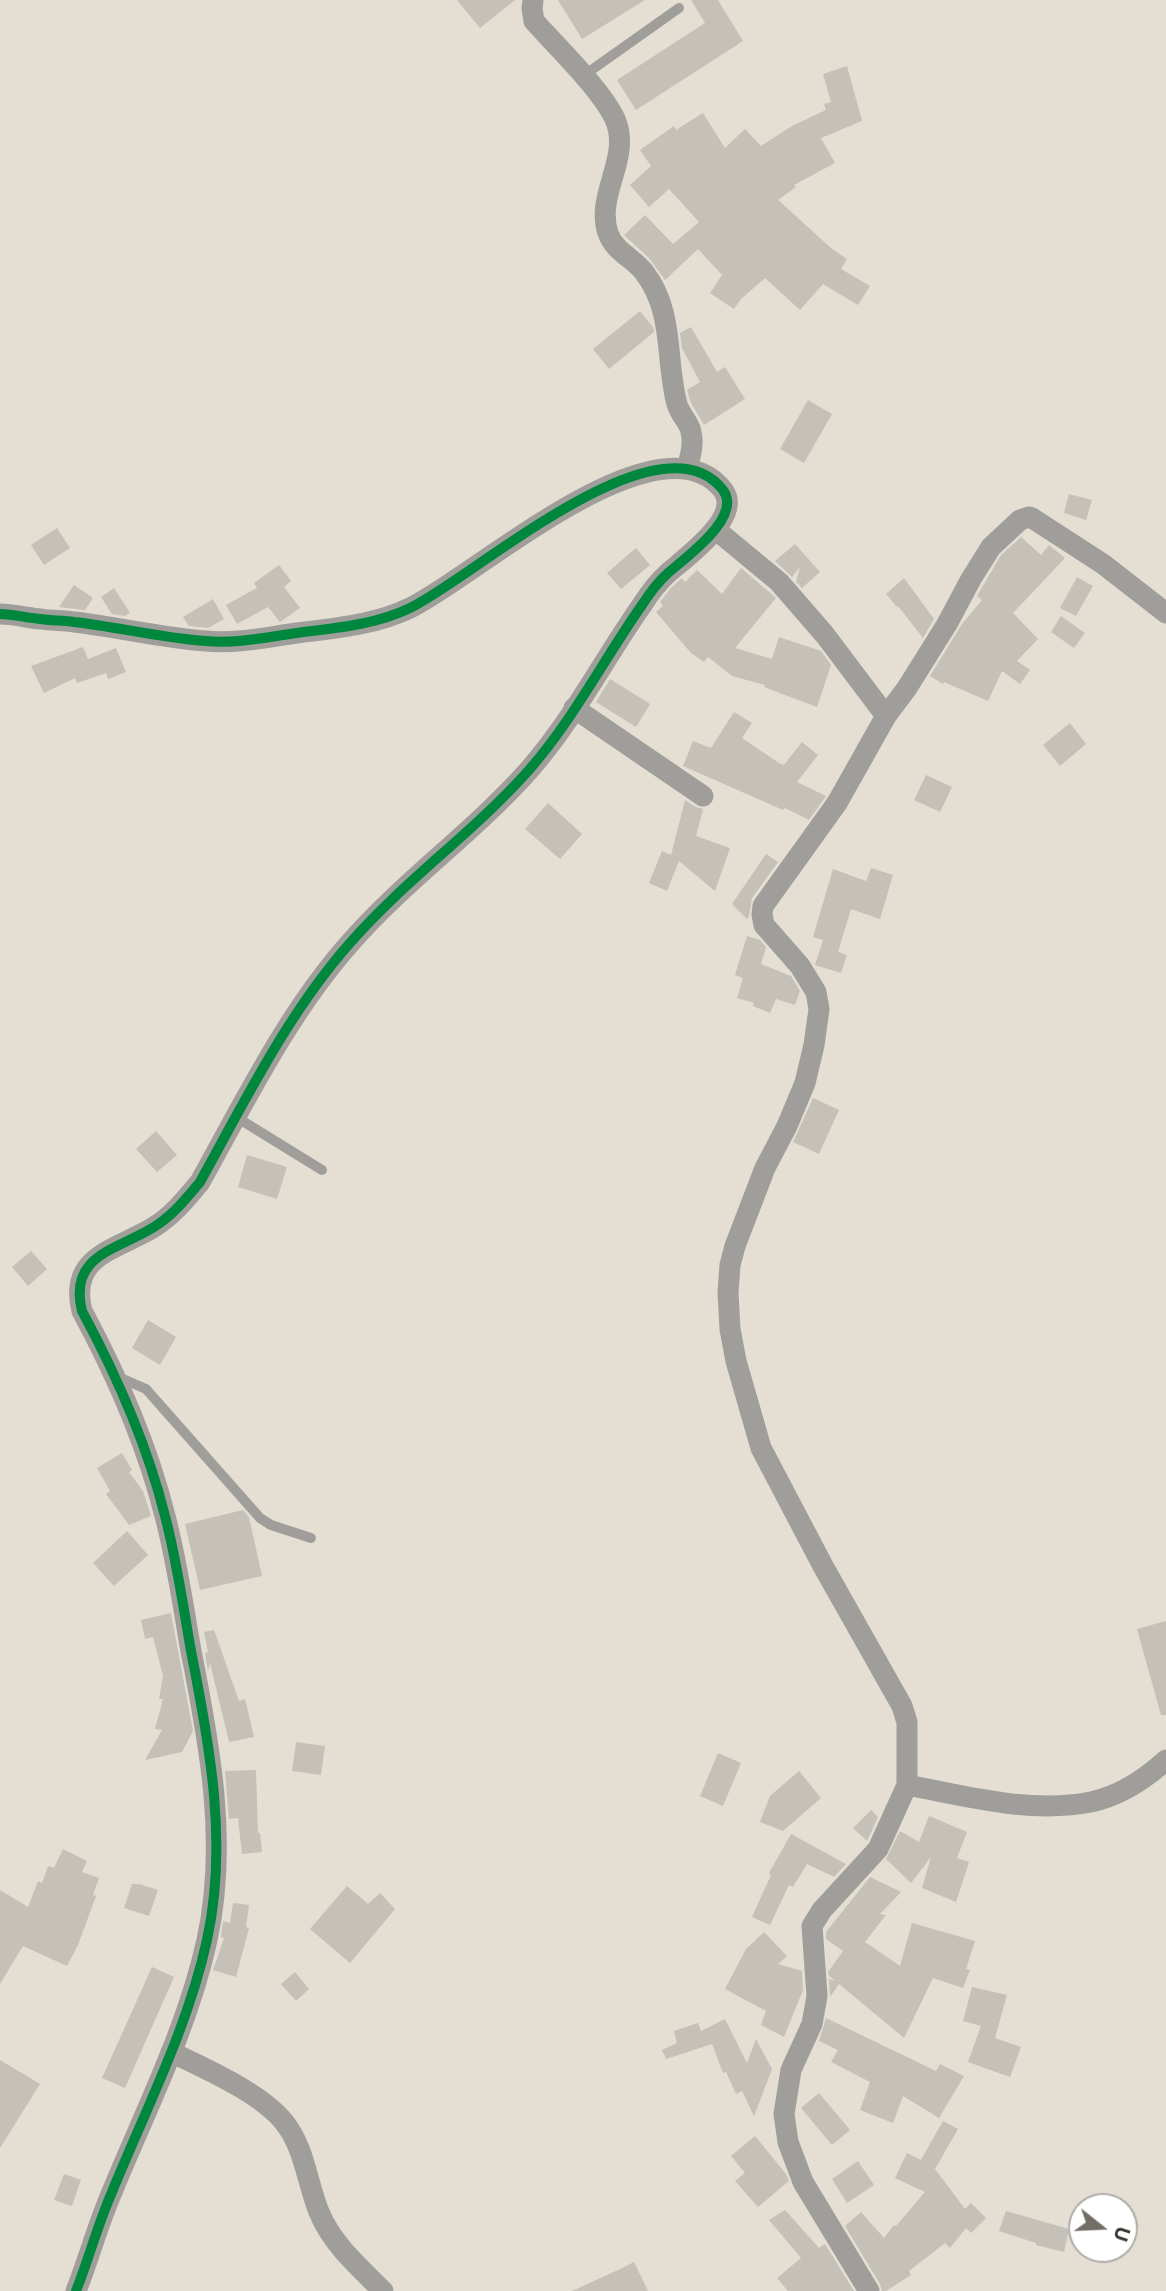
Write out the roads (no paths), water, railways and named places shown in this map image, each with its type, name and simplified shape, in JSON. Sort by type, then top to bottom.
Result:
[{"type":"street","points":[[533,0],[534,21],[610,110],[620,137],[618,158],[603,209],[605,222],[614,243],[643,271],[663,310],[678,407],[691,429],[692,448],[687,469]]},
{"type":"street","points":[[0,614],[74,621],[210,642],[269,639],[355,625],[383,618],[425,600],[574,502],[642,472],[670,468],[703,474],[714,481],[729,501],[728,509],[715,529],[665,575],[652,592],[532,766],[513,788],[395,896],[350,943],[293,1021],[200,1182],[187,1199],[156,1226],[104,1252],[83,1272],[78,1296],[82,1311],[114,1375],[147,1453],[165,1516],[201,1700],[215,1809],[216,1867],[211,1916],[191,1997],[171,2052],[111,2194],[76,2291]]},
{"type":"street","points":[[869,2291],[803,2182],[788,2142],[784,2114],[790,2070],[813,2024],[817,1996],[812,1926],[822,1910],[878,1849],[907,1785],[907,1722],[902,1706],[823,1566],[761,1448],[736,1361],[730,1329],[728,1293],[730,1265],[735,1246],[765,1168],[805,1083],[819,1009],[816,992],[800,966],[764,925],[763,906],[837,803],[886,716],[933,646],[992,547],[1024,519],[1032,518],[1103,564],[1166,613]]},
{"type":"street","points":[[715,529],[779,582],[825,635],[886,716]]},
{"type":"street","points":[[574,708],[703,796]]},
{"type":"street","points":[[907,1785],[1008,1804],[1056,1805],[1092,1802],[1134,1785],[1166,1760]]},
{"type":"street","points":[[171,2052],[235,2086],[284,2122],[307,2171],[325,2225],[344,2251],[383,2291]]},
{"type":"lane","points":[[583,76],[679,8]]},
{"type":"lane","points":[[236,1117],[322,1170]]},
{"type":"lane","points":[[114,1375],[146,1389],[260,1518],[271,1525],[311,1538]]}]
